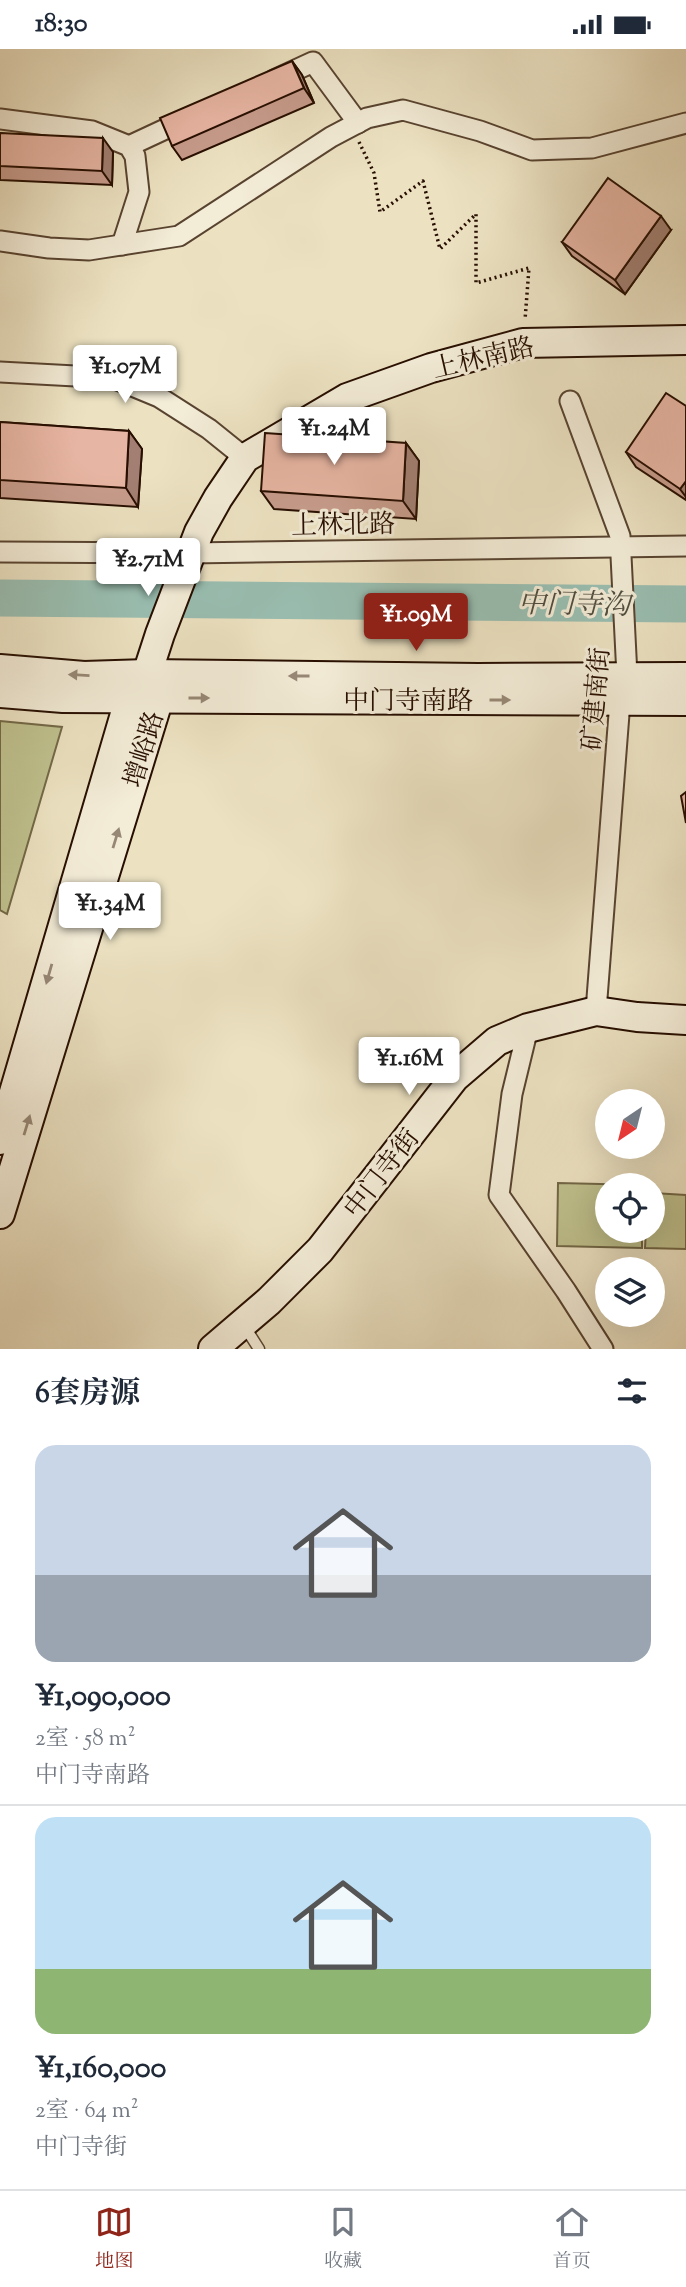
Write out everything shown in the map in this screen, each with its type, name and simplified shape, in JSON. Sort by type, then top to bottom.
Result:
[{"type":"street","points":[[251,90],[313,62],[355,124]]},
{"type":"street","points":[[0,241],[89,250],[179,236],[355,124],[367,118],[404,110],[480,131],[532,150],[592,148],[686,123]]},
{"type":"street","points":[[129,146],[202,112]]},
{"type":"street","points":[[0,119],[92,131],[129,146],[135,156],[139,192],[122,245]]},
{"type":"street","name":"上林南路","points":[[153,686],[160,634],[190,553],[218,498],[245,458],[347,398],[431,367],[523,343],[686,340]]},
{"type":"street","points":[[0,372],[113,378],[159,397],[209,429],[245,458]]},
{"type":"street","name":"矿建南街","points":[[570,401],[620,536],[626,634],[624,689],[596,1011]]},
{"type":"street","name":"上林北路","points":[[0,552],[190,553],[686,546]]},
{"type":"street","name":"中门寺南路","points":[[0,669],[84,676],[153,686],[478,678],[624,689],[686,701]]},
{"type":"street","name":"中门寺南路","points":[[624,689],[686,677]]},
{"type":"street","name":"增峪路","points":[[0,1140],[131,697],[153,686]]},
{"type":"street","name":"增峪路","points":[[0,1214],[153,686]]},
{"type":"street","points":[[0,694],[63,698],[131,697]]},
{"type":"street","name":"中门寺街","points":[[213,1349],[269,1301],[320,1250],[455,1077],[497,1041],[528,1028],[596,1011],[686,1020]]},
{"type":"street","points":[[528,1028],[512,1094],[499,1195],[603,1349]]},
{"type":"lane","points":[[243,1323],[260,1349]]},
{"type":"path","points":[[355,124],[374,173],[380,212],[423,181],[440,249],[475,214],[476,283],[529,268],[523,343]]},
{"type":"green space","points":[[0,721],[62,727],[7,914],[0,910]]},
{"type":"green space","points":[[558,1183],[595,1184],[595,1243],[642,1243],[642,1248],[557,1246]]},
{"type":"green space","points":[[665,1194],[686,1195],[686,1249],[645,1248],[645,1243],[665,1243]]},
{"type":"building","points":[[292,61],[304,88],[172,146],[160,118]]},
{"type":"building","points":[[0,133],[103,138],[102,171],[0,166]]},
{"type":"building","points":[[608,178],[661,216],[615,280],[562,242]]},
{"type":"building","points":[[666,393],[686,406],[686,481],[680,489],[626,452]]},
{"type":"building","points":[[0,422],[129,431],[126,488],[0,480]]},
{"type":"building","points":[[265,433],[406,443],[403,501],[261,491]]},
{"type":"building","points":[[686,792],[686,823],[681,796]]},
{"type":"waterway","name":"中门寺沟","points":[[0,598],[686,604]]}]
